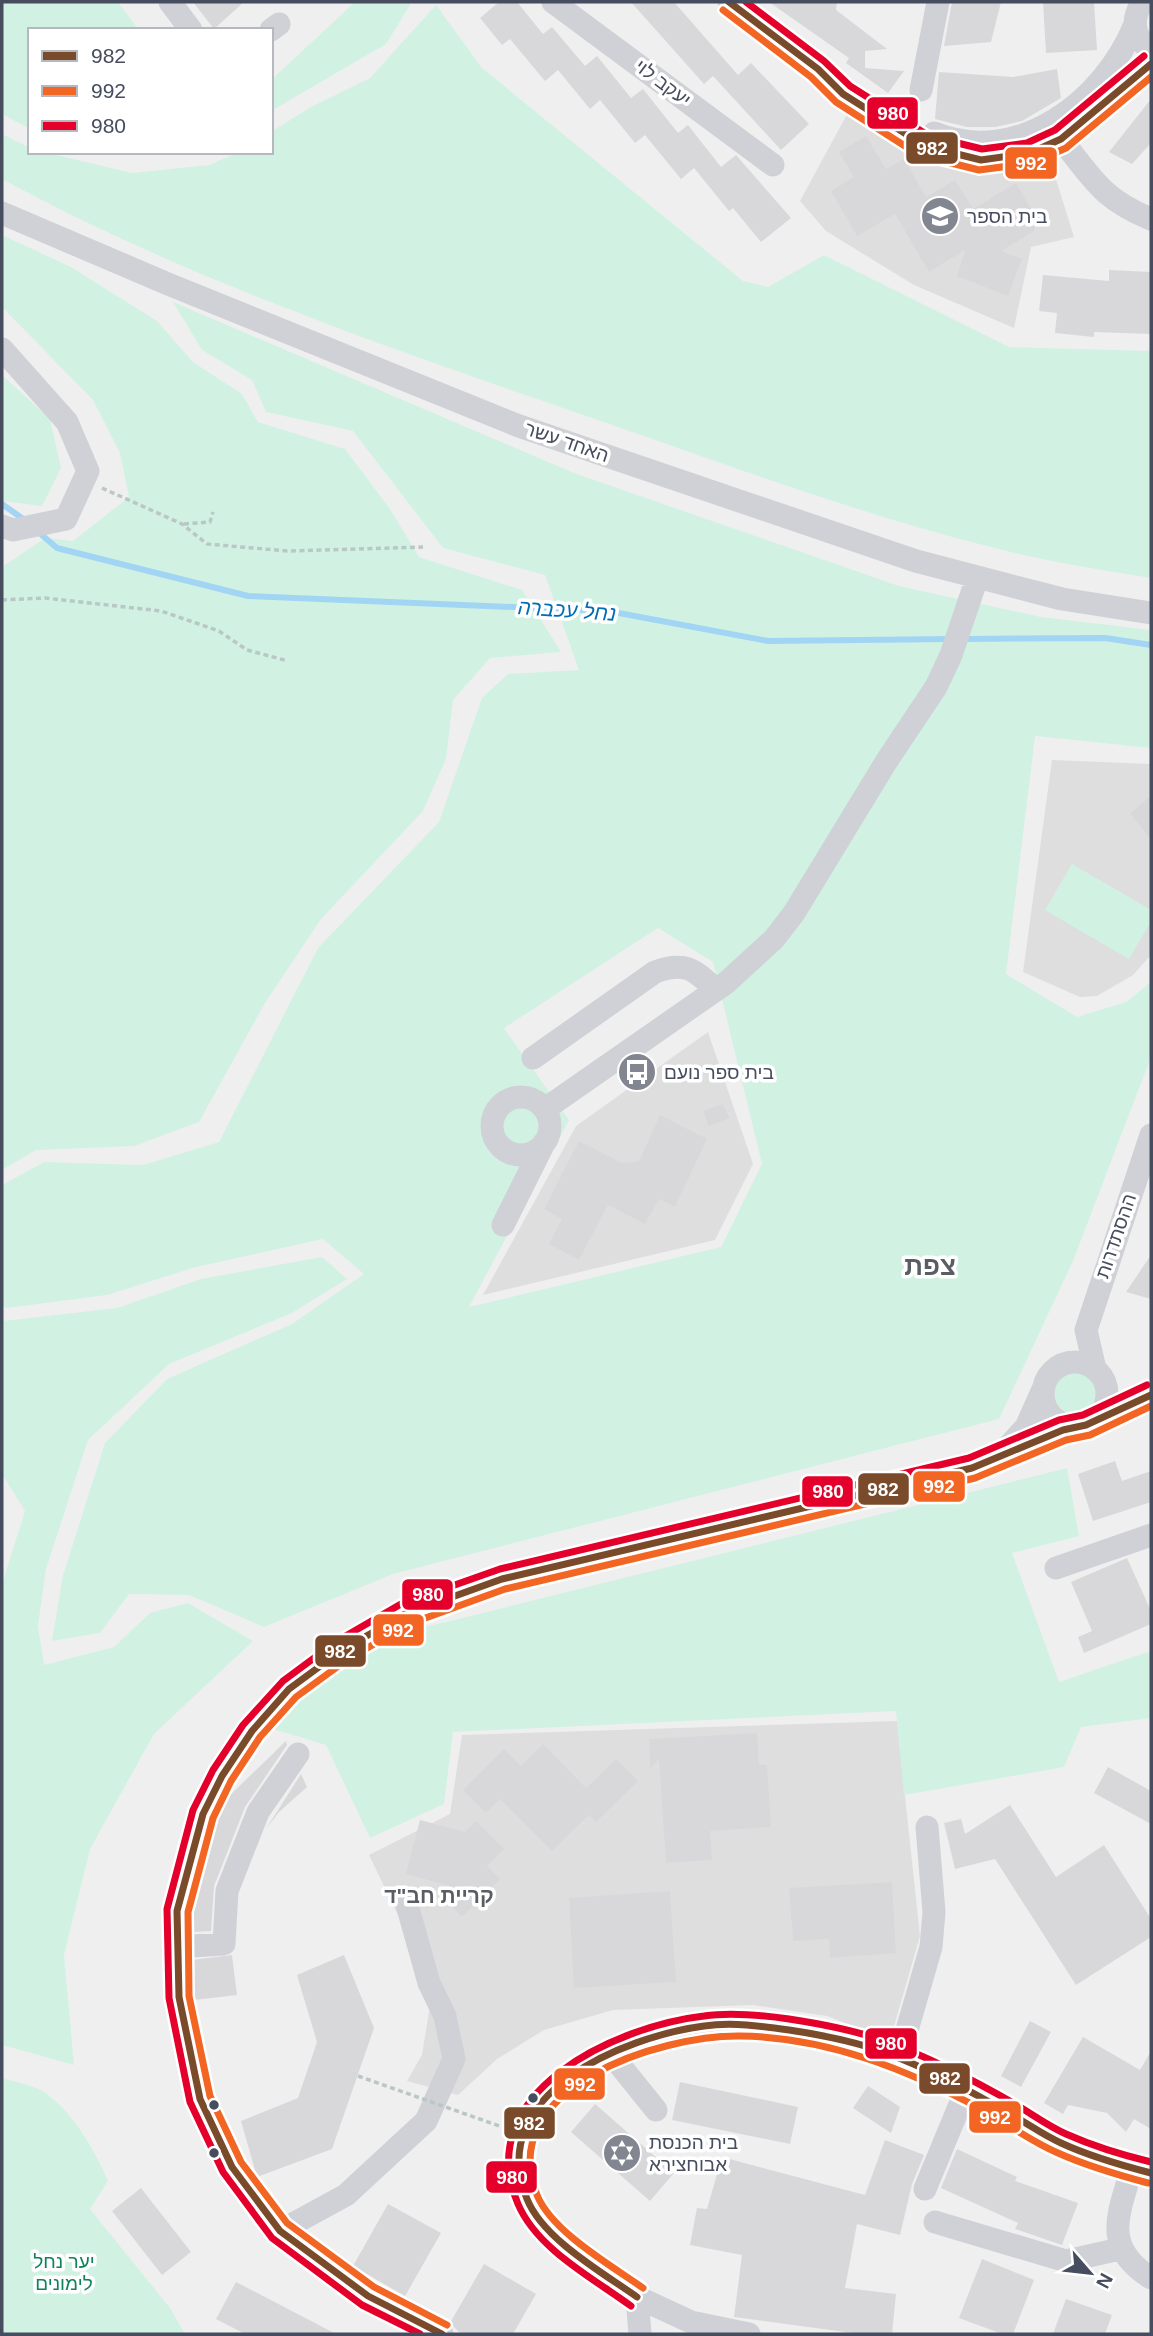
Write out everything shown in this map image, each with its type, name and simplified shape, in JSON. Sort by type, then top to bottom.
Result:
[{"type":"street","points":[[170,2],[190,28]]},
{"type":"street","name":"יעקב לוי","points":[[553,2],[773,165]]},
{"type":"street","points":[[729,2],[818,69],[885,109],[951,140],[1021,137],[1073,109],[1111,70],[1140,8]]},
{"type":"street","points":[[921,90],[937,2]]},
{"type":"street","points":[[1140,8],[1142,43],[1151,50]]},
{"type":"street","points":[[818,69],[843,94],[925,146],[955,155],[1002,159],[1030,153],[1061,139],[1151,64]]},
{"type":"street","points":[[1061,139],[1100,190],[1122,207],[1151,219]]},
{"type":"street","name":"האחד עשר","points":[[2,213],[168,284],[519,426],[916,561],[1062,599],[1151,614]]},
{"type":"street","points":[[2,349],[67,422],[88,471],[66,519],[8,532]]},
{"type":"street","points":[[545,1109],[752,963],[794,913],[886,762],[936,687],[951,655],[977,578]]},
{"type":"street","points":[[533,1058],[655,972],[676,964],[696,971],[716,990]]},
{"type":"street","points":[[503,1225],[548,1137],[550,1128],[545,1109],[529,1098],[511,1098],[496,1111],[492,1121],[493,1135],[505,1151],[524,1155],[542,1146],[548,1137]]},
{"type":"street","name":"ההסתדרות","points":[[1101,1377],[1086,1330],[1151,1135]]},
{"type":"street","name":"ההסתדרות","points":[[982,1464],[1002,1452],[1026,1427],[1050,1378],[1082,1326],[1095,1297]]},
{"type":"street","points":[[1081,1426],[1053,1418],[1043,1402],[1050,1378],[1073,1362],[1132,1392],[1151,1393]]},
{"type":"street","points":[[1081,1426],[1105,1407],[1101,1377]]},
{"type":"street","points":[[442,2334],[368,2296],[280,2231],[232,2167],[200,2099],[184,2031],[177,1911],[203,1814],[222,1776],[252,1731],[289,1689],[342,1650],[405,1614],[502,1579],[982,1464],[1081,1426],[1151,1393]]},
{"type":"street","points":[[1056,1568],[1151,1535]]},
{"type":"street","points":[[177,1947],[224,1944],[227,1891],[258,1812],[298,1754]]},
{"type":"street","points":[[899,2058],[931,1947],[934,1912],[927,1826]]},
{"type":"street","points":[[280,2231],[346,2195],[426,2121],[454,2059],[445,2016],[429,1983],[406,1901]]},
{"type":"street","points":[[749,2334],[713,2331],[637,2297],[554,2232],[528,2201],[518,2170],[517,2151],[527,2118],[544,2095],[610,2053],[697,2024],[813,2035],[899,2058],[966,2090],[1058,2142],[1105,2161],[1142,2170],[1117,2222],[1120,2249],[1128,2260],[1151,2278]]},
{"type":"street","points":[[610,2053],[656,2110]]},
{"type":"street","points":[[925,2189],[966,2090]]},
{"type":"street","points":[[935,2222],[1066,2261],[1120,2249]]},
{"type":"street","points":[[637,2297],[640,2334]]},
{"type":"path","points":[[84,480],[182,524],[206,544],[287,551],[423,547]]},
{"type":"path","points":[[182,524],[209,522],[213,512]]},
{"type":"path","points":[[2,600],[45,598],[161,611],[219,631],[247,650],[288,661]]},
{"type":"path","points":[[358,2076],[522,2134]]},
{"type":"shaded area","name":"בית הספר","points":[[851,107],[919,153],[972,169],[1050,160],[1074,237],[1031,247],[1014,328],[914,285],[826,231],[800,201]]},
{"type":"shaded area","points":[[1052,760],[1151,764],[1151,955],[1133,975],[1097,996],[1080,997],[1023,972]]},
{"type":"shaded area","points":[[708,1032],[753,1164],[715,1240],[483,1295],[576,1126]]},
{"type":"shaded area","points":[[897,1721],[920,1936],[890,2040],[827,2016],[753,2005],[613,2010],[544,2030],[497,2059],[458,2095],[407,2081],[422,2055],[431,2000],[423,1967],[369,1855],[450,1814],[462,1735]]},
{"type":"green space","points":[[2,2],[118,2],[138,28],[28,28],[28,128],[2,114]]},
{"type":"green space","points":[[355,2],[410,2],[386,44],[273,110],[273,78]]},
{"type":"green space","points":[[436,5],[482,68],[743,281],[768,287],[824,255],[1009,347],[1151,351],[1151,578],[1046,560],[933,532],[738,469],[367,339],[217,281],[72,215],[2,179],[2,134],[28,147],[28,154],[52,154],[132,173],[209,165],[234,154],[273,154],[273,131],[309,108],[370,78]]},
{"type":"green space","points":[[2,235],[71,267],[157,321],[193,362],[242,394],[258,422],[345,449],[390,509],[419,557],[522,590],[561,652],[490,658],[453,700],[446,759],[423,811],[321,919],[265,1003],[199,1122],[134,1146],[36,1150],[2,1170],[2,567],[45,538],[73,541],[129,497],[120,453],[93,400],[2,307]]},
{"type":"green space","points":[[173,302],[574,473],[899,586],[1041,617],[1151,630],[1151,748],[1035,736],[1006,974],[1077,1017],[1126,1002],[1151,982],[1151,1057],[1073,1261],[999,1419],[393,1574],[264,1627],[189,1595],[129,1594],[100,1633],[52,1641],[63,1575],[105,1443],[167,1379],[292,1324],[364,1274],[323,1239],[196,1267],[107,1295],[7,1308],[2,1306],[2,1185],[44,1162],[143,1165],[219,1142],[318,948],[439,822],[482,698],[508,674],[579,670],[545,575],[443,548],[353,431],[266,412],[252,380],[202,350]],"holes":[[[658,928],[713,962],[762,1164],[721,1247],[469,1307],[569,1120],[504,1028]]]},
{"type":"green space","points":[[2,375],[50,419],[61,468],[42,506],[2,501]]},
{"type":"green space","points":[[1072,864],[1151,910],[1151,921],[1129,959],[1045,910]]},
{"type":"green space","points":[[322,1257],[347,1279],[292,1313],[169,1364],[88,1440],[46,1569],[38,1626],[44,1665],[114,1647],[150,1613],[188,1603],[253,1641],[154,1734],[90,1849],[64,1955],[74,2065],[2,2045],[2,1584],[25,1511],[2,1474],[2,1321],[117,1308],[201,1279]]},
{"type":"green space","points":[[1075,1373],[1090,1379],[1096,1394],[1090,1409],[1075,1415],[1060,1409],[1054,1394],[1060,1379]]},
{"type":"green space","points":[[1067,1468],[1079,1536],[1012,1553],[1059,1682],[1151,1651],[1151,1718],[1081,1727],[1064,1767],[904,1795],[896,1711],[453,1732],[444,1804],[370,1838],[326,1745],[247,1721],[377,1637]]},
{"type":"green space","name":"יער נחל לימונים","points":[[2,2078],[44,2092],[65,2110],[82,2132],[108,2181],[90,2209],[170,2308],[185,2334],[2,2334]]},
{"type":"building","points":[[193,2],[244,2],[215,28]]},
{"type":"building","points":[[499,2],[517,2],[543,34],[552,27],[585,66],[597,56],[631,98],[643,89],[678,133],[688,125],[721,167],[736,155],[791,218],[761,242],[733,208],[729,211],[694,168],[681,179],[645,135],[635,143],[600,100],[590,109],[558,70],[545,81],[510,39],[502,45],[480,18]]},
{"type":"building","points":[[631,2],[674,2],[738,75],[751,63],[809,124],[781,150],[713,76],[704,84]]},
{"type":"building","points":[[769,2],[837,2],[836,10],[887,49],[865,51],[865,68],[904,71],[888,93],[846,63],[849,58]]},
{"type":"building","points":[[952,2],[1001,2],[991,42],[944,46]]},
{"type":"building","points":[[1043,2],[1094,2],[1097,50],[1046,53]]},
{"type":"building","points":[[1057,69],[1061,98],[1022,121],[995,127],[967,127],[935,119],[939,72],[1013,77]]},
{"type":"building","points":[[1151,99],[1151,143],[1132,164],[1109,152]]},
{"type":"building","points":[[866,136],[886,169],[904,159],[926,197],[955,180],[973,209],[1016,183],[1038,220],[1033,232],[1001,251],[1022,259],[1008,296],[957,276],[965,250],[929,272],[895,214],[857,236],[831,191],[854,177],[839,152]]},
{"type":"building","points":[[1109,270],[1151,272],[1151,334],[1094,332],[1094,337],[1055,333],[1057,313],[1039,311],[1043,275],[1109,281]]},
{"type":"building","points":[[1151,796],[1151,840],[1130,813]]},
{"type":"building","points":[[723,1104],[729,1118],[709,1126],[703,1111]]},
{"type":"building","points":[[660,1115],[707,1139],[675,1207],[659,1199],[645,1224],[608,1205],[579,1260],[549,1244],[562,1219],[544,1209],[579,1141],[622,1163],[639,1161]]},
{"type":"building","points":[[1151,1255],[1151,1299],[1126,1292]]},
{"type":"building","points":[[1115,1461],[1122,1481],[1151,1471],[1151,1502],[1093,1521],[1078,1474]]},
{"type":"building","points":[[1127,1558],[1151,1611],[1151,1624],[1084,1653],[1078,1637],[1092,1631],[1071,1582]]},
{"type":"building","points":[[757,1733],[759,1765],[767,1765],[771,1827],[710,1831],[712,1860],[666,1863],[659,1759],[650,1768],[649,1739]]},
{"type":"building","points":[[286,1741],[287,1745],[245,1807],[214,1886],[211,1931],[191,1932],[191,1913],[216,1819],[227,1798]]},
{"type":"building","points":[[543,1744],[586,1788],[616,1759],[638,1781],[596,1822],[589,1815],[552,1851],[500,1799],[486,1813],[463,1790],[504,1749],[521,1766]]},
{"type":"building","points":[[1108,1767],[1151,1791],[1151,1824],[1094,1793]]},
{"type":"building","points":[[301,1774],[307,1787],[279,1812],[266,1829]]},
{"type":"building","points":[[1010,1805],[1056,1877],[1104,1845],[1151,1919],[1151,1937],[1076,1985],[995,1859],[955,1869],[944,1823],[961,1819],[965,1834]]},
{"type":"building","points":[[420,1820],[465,1832],[476,1821],[504,1849],[487,1866],[500,1879],[462,1917],[443,1897],[453,1887],[406,1874]]},
{"type":"building","points":[[892,1882],[896,1953],[830,1958],[829,1939],[793,1941],[789,1888]]},
{"type":"building","points":[[670,1891],[676,1982],[574,1988],[569,1898]]},
{"type":"building","points":[[232,1955],[237,1995],[194,2000],[192,1960]]},
{"type":"building","points":[[344,1955],[374,2028],[332,2149],[257,2177],[241,2121],[298,2098],[317,2042],[297,1975]]},
{"type":"building","points":[[1030,2021],[1051,2032],[1021,2087],[1001,2076]]},
{"type":"building","points":[[1083,2037],[1140,2070],[1151,2051],[1151,2129],[1134,2119],[1126,2132],[1107,2113],[1068,2105],[1063,2114],[1044,2103]]},
{"type":"building","points":[[680,2082],[798,2107],[790,2144],[672,2120]]},
{"type":"building","points":[[868,2086],[900,2107],[891,2133],[853,2108]]},
{"type":"building","name":"בית הכנסת אבוחצירא","points":[[595,2104],[674,2173],[650,2201],[571,2132]]},
{"type":"building","points":[[885,2140],[924,2155],[912,2184],[900,2235],[857,2224],[845,2288],[896,2294],[892,2334],[860,2334],[734,2317],[742,2255],[690,2245],[697,2208],[707,2209],[722,2157],[865,2195]]},
{"type":"building","points":[[957,2149],[1017,2177],[1015,2181],[1078,2203],[1062,2245],[1015,2229],[1018,2223],[941,2188]]},
{"type":"building","points":[[141,2188],[191,2252],[162,2275],[112,2211]]},
{"type":"building","points":[[388,2204],[441,2233],[405,2296],[353,2266]]},
{"type":"building","points":[[982,2259],[1034,2280],[1013,2334],[1002,2334],[959,2318]]},
{"type":"building","points":[[484,2264],[536,2294],[513,2334],[461,2334],[450,2323]]},
{"type":"building","points":[[236,2282],[336,2334],[245,2334],[216,2319]]},
{"type":"building","points":[[1066,2299],[1112,2315],[1105,2334],[1053,2334]]},
{"type":"waterway","name":"נחל עכברה","points":[[2,504],[26,521]]},
{"type":"waterway","name":"נחל עכברה","points":[[36,530],[57,548],[248,596],[608,611],[768,641],[951,639]]},
{"type":"waterway","name":"נחל עכברה","points":[[962,639],[1105,638],[1151,645]]},
{"type":"transit line","name":"982","points":[[729,2],[818,69],[843,94],[925,146],[981,160],[1030,153],[1061,139],[1151,64]]},
{"type":"transit line","name":"980","points":[[746,2],[824,61],[850,86],[929,136],[982,149],[1027,143],[1055,130],[1144,56]]},
{"type":"transit line","name":"992","points":[[723,10],[811,77],[836,102],[919,155],[979,170],[1032,163],[1066,148],[1151,77]]},
{"type":"transit line","name":"980","points":[[420,2334],[362,2305],[272,2238],[223,2172],[190,2102],[169,1998],[167,1909],[193,1810],[213,1770],[243,1725],[283,1681],[337,1641],[401,1604],[500,1569],[969,1458],[1059,1420],[1083,1415],[1147,1385]]},
{"type":"transit line","name":"982","points":[[442,2334],[368,2296],[280,2231],[232,2167],[200,2099],[179,1997],[177,1911],[203,1814],[222,1776],[252,1731],[289,1689],[342,1650],[405,1614],[502,1579],[972,1468],[1063,1430],[1086,1425],[1151,1395]]},
{"type":"transit line","name":"992","points":[[447,2325],[374,2287],[287,2223],[241,2162],[210,2096],[189,1996],[188,1912],[213,1818],[231,1781],[260,1737],[296,1697],[348,1659],[409,1624],[505,1589],[975,1478],[1066,1440],[1090,1435],[1151,1406]]},
{"type":"transit line","name":"980","points":[[631,2306],[567,2261],[538,2235],[518,2204],[509,2164],[515,2129],[533,2098],[560,2072],[594,2050],[669,2022],[704,2016],[746,2014],[801,2021],[863,2034],[952,2070],[1066,2134],[1151,2162]]},
{"type":"transit line","name":"982","points":[[637,2297],[575,2254],[546,2228],[527,2199],[519,2162],[525,2129],[543,2101],[569,2077],[601,2058],[671,2032],[725,2024],[746,2025],[814,2034],[862,2045],[902,2059],[950,2081],[1061,2143],[1105,2160],[1151,2173]]},
{"type":"transit line","name":"992","points":[[643,2288],[584,2247],[556,2222],[537,2195],[530,2157],[539,2124],[562,2097],[593,2075],[630,2057],[669,2045],[707,2038],[740,2036],[805,2042],[836,2049],[867,2058],[927,2082],[985,2111],[1058,2153],[1148,2183]]},
{"type":"place","name":"בית הספר","points":[[940,216]]},
{"type":"place","name":"בית ספר נועם","points":[[637,1072]]},
{"type":"place","name":"בית הכנסת אבוחצירא","points":[[622,2153]]},
{"type":"district","name":"צפת","points":[[930,1266]]},
{"type":"district","name":"קריית חב\"ד","points":[[439,1895]]}]
